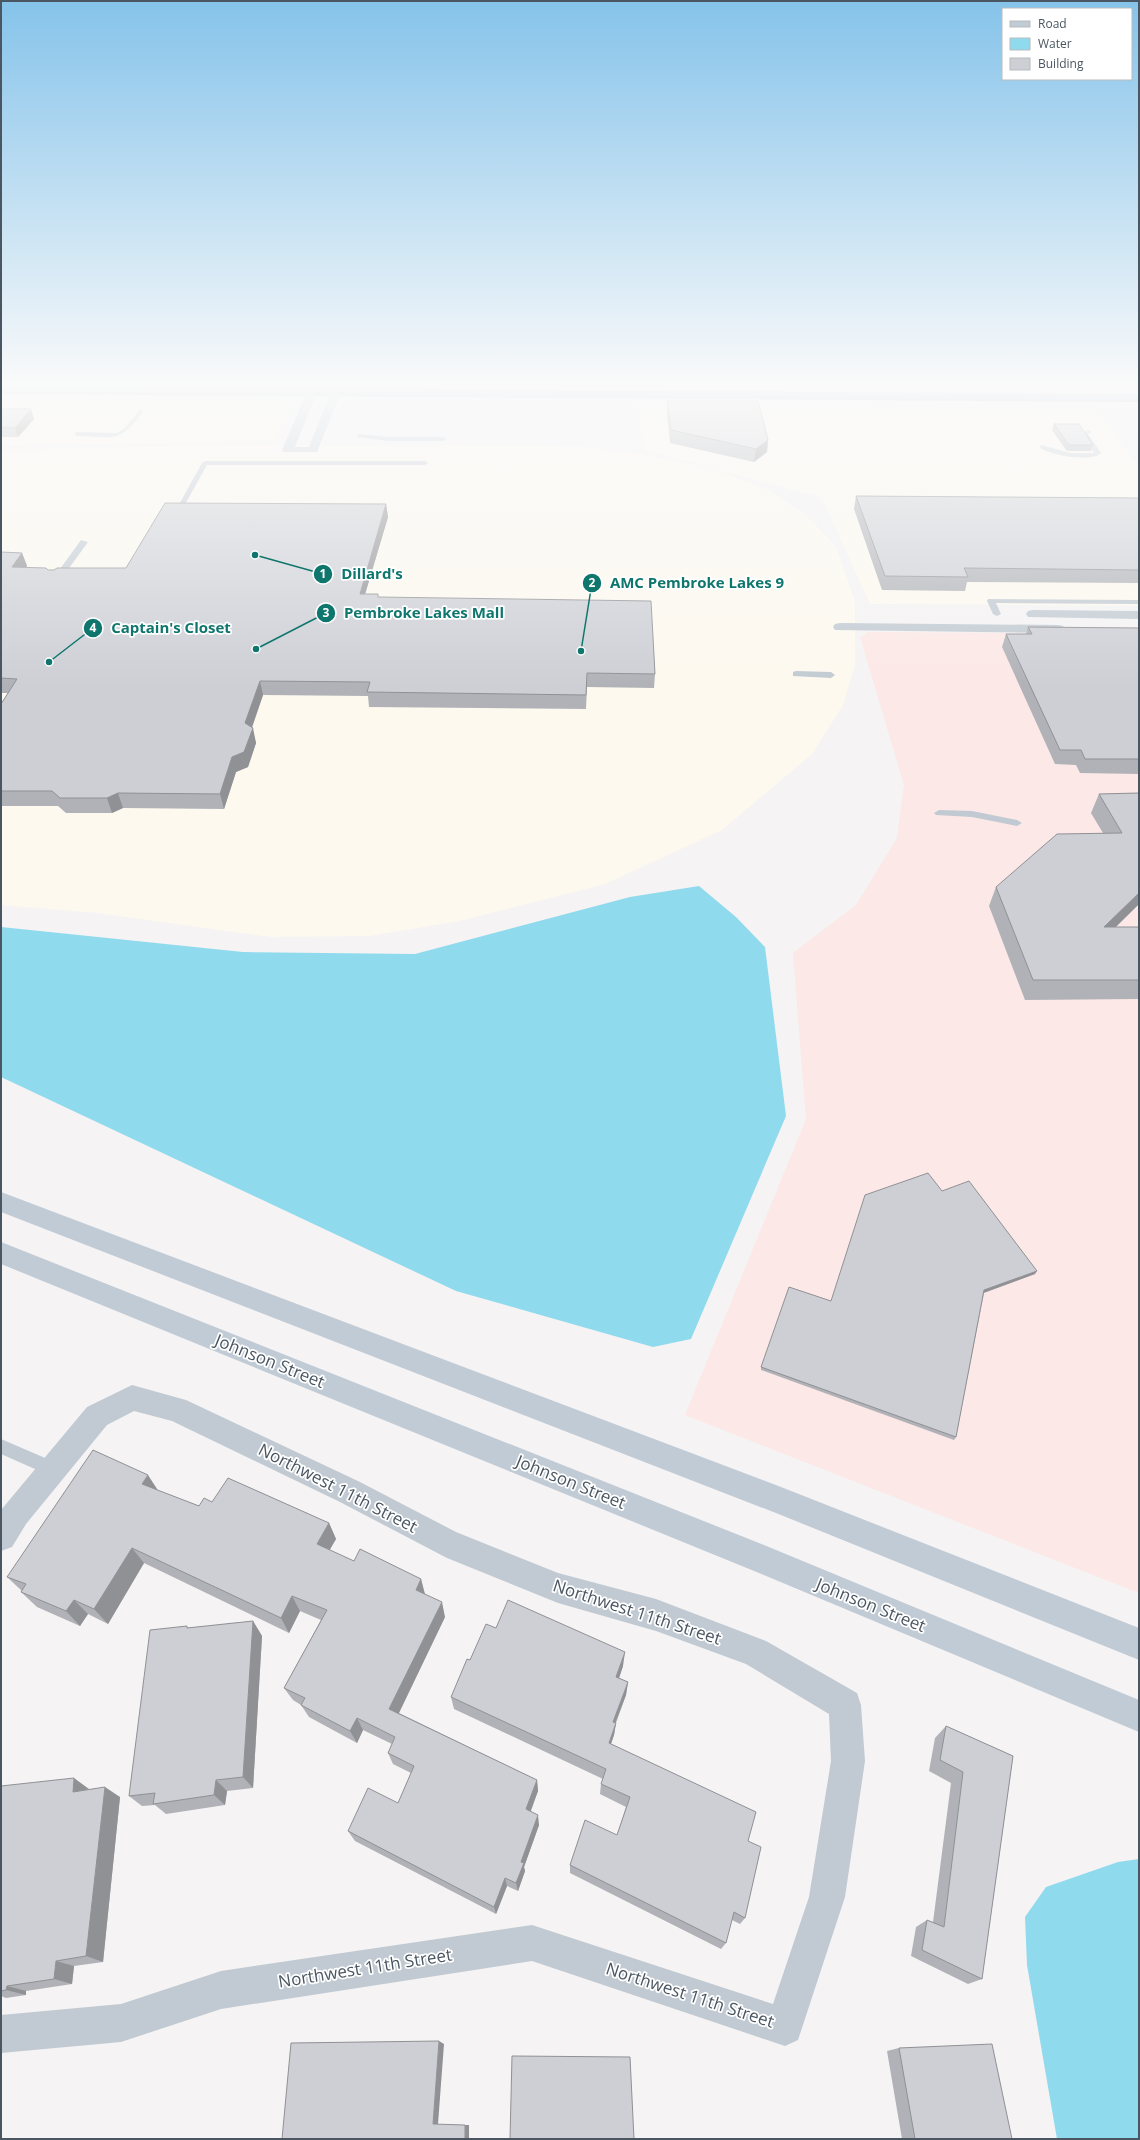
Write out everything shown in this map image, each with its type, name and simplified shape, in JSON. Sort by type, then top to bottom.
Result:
[{"type":"street","points":[[982,613],[1069,629]]},
{"type":"street","points":[[840,627],[954,628],[998,616],[1090,622],[1103,621],[1123,615],[1139,615]]},
{"type":"street","points":[[1108,629],[1139,629]]},
{"type":"street","points":[[1,1202],[781,1501],[1139,1644]]},
{"type":"street","name":"Johnson Street","points":[[1,1252],[771,1563],[1139,1716]]},
{"type":"street","name":"Northwest 11th Street","points":[[1,1536],[16,1514],[97,1416],[132,1398],[176,1409],[350,1492],[447,1544],[558,1588],[656,1615],[755,1652],[846,1706],[848,1761],[827,1897],[785,2027],[532,1943],[221,1990],[122,2023],[1,2034]]},
{"type":"lane","points":[[180,508],[192,487]]},
{"type":"lane","points":[[56,580],[84,542]]},
{"type":"lane","points":[[998,616],[1139,602]]},
{"type":"lane","points":[[796,674],[831,675]]},
{"type":"lane","points":[[939,813],[972,814],[1017,823]]},
{"type":"lane","points":[[1,1446],[53,1469]]},
{"type":"shaded area","points":[[1,487],[760,487],[768,490],[808,517],[836,547],[855,601],[855,665],[843,705],[812,754],[722,830],[605,884],[460,921],[370,936],[271,937],[97,913],[1,905]]},
{"type":"shaded area","points":[[781,487],[1139,487],[1139,606],[870,604],[822,498]]},
{"type":"shaded area","points":[[868,632],[1139,634],[1139,1593],[685,1415],[806,1119],[793,953],[856,905],[897,838],[904,785],[860,637]]},
{"type":"water","points":[[699,886],[736,917],[765,947],[786,1116],[691,1339],[653,1347],[456,1291],[1,1077],[1,927],[243,952],[415,954],[630,897]]},
{"type":"water","points":[[1139,1859],[1139,2139],[1057,2139],[1027,1965],[1025,1917],[1046,1887],[1118,1862]]},
{"type":"building","points":[[856,496],[1139,498],[1139,570],[964,568],[968,577],[885,576]]},
{"type":"building","points":[[165,503],[386,504],[360,594],[378,594],[378,597],[651,601],[655,674],[587,673],[586,695],[367,692],[370,682],[260,681],[245,723],[253,728],[244,752],[232,757],[220,794],[118,793],[107,798],[60,798],[52,791],[1,791],[1,704],[17,679],[1,678],[1,552],[22,553],[12,567],[46,568],[48,570],[54,570],[57,568],[126,568]]},
{"type":"building","points":[[1028,627],[1139,628],[1139,759],[1085,759],[1081,750],[1060,750],[1006,634],[1032,634]]},
{"type":"building","points":[[1139,793],[1139,893],[1104,927],[1139,927],[1139,980],[1033,980],[996,887],[1057,834],[1122,833],[1099,794]]},
{"type":"building","points":[[928,1173],[942,1191],[969,1181],[1037,1271],[984,1290],[956,1437],[761,1367],[789,1287],[831,1301],[865,1195]]},
{"type":"building","points":[[93,1450],[148,1475],[142,1484],[199,1506],[204,1498],[212,1502],[228,1478],[329,1523],[317,1544],[354,1561],[360,1549],[421,1579],[416,1590],[442,1602],[389,1709],[537,1780],[526,1809],[538,1815],[521,1862],[524,1863],[516,1883],[505,1878],[494,1907],[348,1831],[368,1788],[398,1803],[414,1766],[388,1753],[395,1737],[357,1718],[350,1731],[301,1705],[305,1698],[284,1688],[327,1610],[292,1596],[281,1618],[132,1548],[94,1609],[74,1600],[66,1611],[21,1592],[26,1584],[7,1577]]},
{"type":"building","points":[[508,1600],[625,1652],[616,1677],[628,1682],[613,1722],[616,1723],[609,1743],[756,1812],[748,1841],[761,1847],[745,1918],[734,1912],[726,1943],[570,1865],[585,1820],[617,1835],[630,1797],[601,1784],[606,1769],[451,1697],[467,1659],[470,1660],[486,1624],[496,1628]]},
{"type":"building","points":[[253,1621],[243,1777],[216,1780],[214,1795],[153,1804],[155,1793],[129,1796],[150,1630],[187,1626],[187,1628]]},
{"type":"building","points":[[946,1726],[1013,1756],[982,1979],[922,1950],[927,1920],[944,1927],[963,1772],[940,1760]]},
{"type":"building","points":[[74,1778],[73,1792],[105,1787],[86,1956],[56,1961],[54,1979],[7,1986],[6,1990],[1,1991],[1,1786]]},
{"type":"building","points":[[439,2041],[433,2124],[465,2125],[465,2139],[282,2139],[291,2043]]},
{"type":"building","points":[[992,2044],[1012,2139],[915,2139],[899,2048]]},
{"type":"building","points":[[512,2056],[630,2057],[634,2139],[510,2139]]},
{"type":"place","name":"Dillard's","points":[[255,555]]},
{"type":"place","name":"Pembroke Lakes Mall","points":[[256,649]]},
{"type":"place","name":"AMC Pembroke Lakes 9","points":[[581,651]]},
{"type":"place","name":"Captain's Closet","points":[[49,662]]}]
